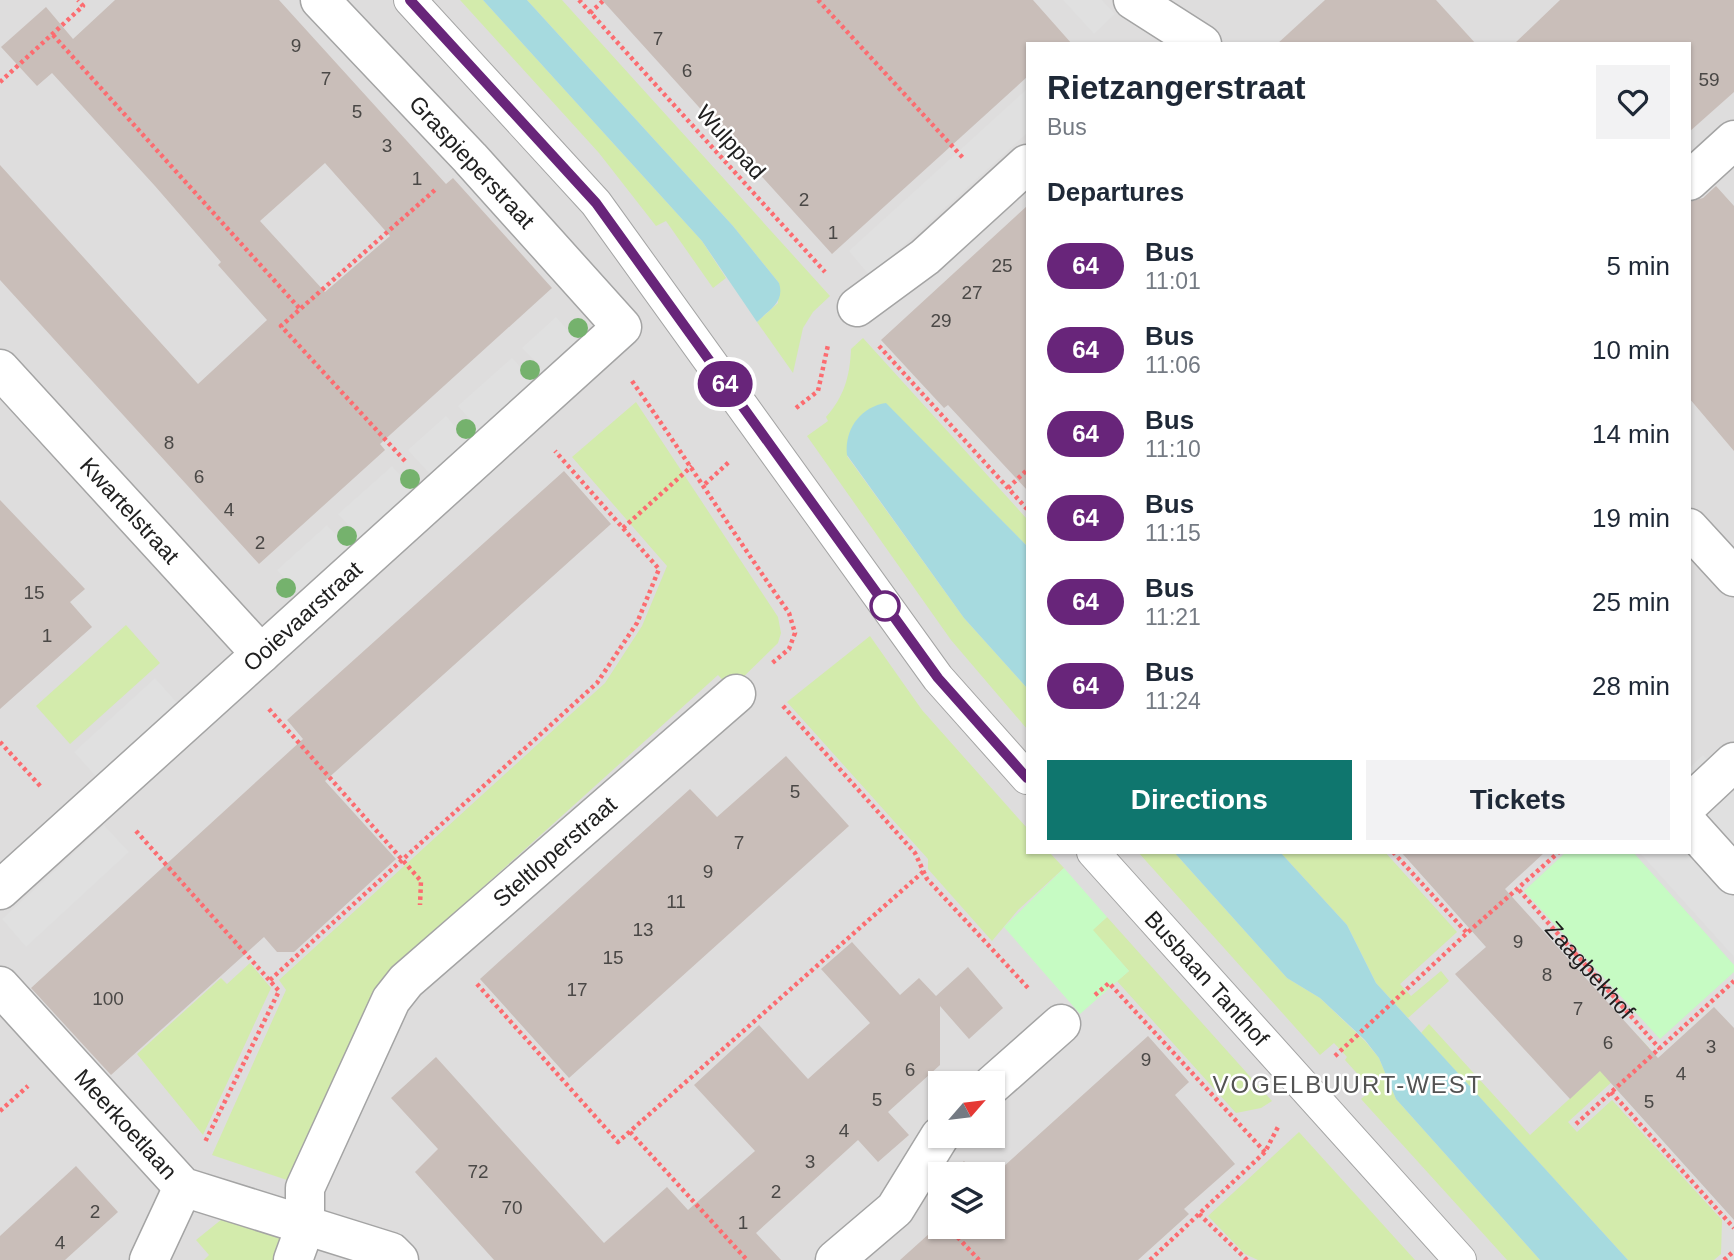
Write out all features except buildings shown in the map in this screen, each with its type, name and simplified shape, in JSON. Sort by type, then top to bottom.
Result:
[{"type":"street","name":"Graspieperstraat","points":[[320,0],[470,158],[614,335]]},
{"type":"street","points":[[1133,0],[1199,42]]},
{"type":"street","points":[[1691,179],[1734,140]]},
{"type":"street","points":[[857,307],[925,257],[1026,165]]},
{"type":"street","name":"Ooievaarstraat","points":[[0,890],[614,335]]},
{"type":"street","name":"Kwartelstraat","points":[[0,369],[249,664]]},
{"type":"street","points":[[1691,530],[1734,577]]},
{"type":"street","name":"Steltloperstraat","points":[[299,1244],[305,1188],[391,1000],[406,981],[746,685]]},
{"type":"street","points":[[1691,802],[1734,762]]},
{"type":"street","points":[[1691,827],[1734,875]]},
{"type":"street","name":"Meerkoetlaan","points":[[0,986],[183,1187],[299,1244],[391,1252],[399,1260]]},
{"type":"street","points":[[1005,1074],[1061,1024]]},
{"type":"street","points":[[835,1260],[895,1209],[933,1148]]},
{"type":"street","points":[[149,1260],[183,1187]]},
{"type":"lane","points":[[410,0],[596,203],[931,668],[1026,777]]},
{"type":"lane","name":"Busbaan Tanthof","points":[[1095,854],[1460,1260]]},
{"type":"path","points":[[0,82],[83,6],[78,0]]},
{"type":"path","name":"Wulppad","points":[[579,0],[857,307],[876,343],[1026,508]]},
{"type":"path","points":[[590,13],[604,0]]},
{"type":"path","points":[[818,0],[996,193]]},
{"type":"path","points":[[53,35],[300,309]]},
{"type":"path","points":[[438,496],[281,326],[470,158]]},
{"type":"path","points":[[614,335],[705,484],[715,506],[789,613],[795,633],[789,649],[746,685],[915,853],[927,879],[1061,1024],[1109,983],[1265,1152]]},
{"type":"path","points":[[270,980],[597,683],[637,623],[659,569],[525,417]]},
{"type":"path","points":[[624,528],[692,466]]},
{"type":"path","points":[[1008,488],[1026,471]]},
{"type":"path","points":[[249,664],[421,881],[420,918],[618,1142],[924,871]]},
{"type":"path","points":[[0,742],[74,823]]},
{"type":"path","points":[[104,796],[279,991],[183,1187]]},
{"type":"path","points":[[1395,854],[1467,933]]},
{"type":"path","points":[[1150,1260],[1265,1152],[1304,1089],[1341,1050],[1557,854]]},
{"type":"path","name":"Zaagbekhof","points":[[1519,890],[1660,1049]]},
{"type":"path","points":[[1576,1124],[1734,981]]},
{"type":"path","points":[[1611,1092],[1734,1228]]},
{"type":"path","points":[[630,1132],[747,1260]]},
{"type":"path","points":[[1199,1214],[1247,1260]]},
{"type":"path","points":[[959,1239],[979,1260]]},
{"type":"path","points":[[1724,1260],[1734,1251]]},
{"type":"shaded area","points":[[0,0],[1734,0],[1734,1260],[0,1260]]},
{"type":"shaded area","points":[[1063,0],[1102,0],[1115,14],[1094,34]]},
{"type":"shaded area","points":[[1026,90],[1026,134],[870,276],[849,251]]},
{"type":"shaded area","points":[[556,317],[578,342],[431,475],[408,450],[446,416],[464,437],[476,426],[458,406],[512,358],[530,377],[541,367],[522,348]]},
{"type":"shaded area","points":[[392,466],[414,490],[298,594],[277,570],[327,525],[346,546],[357,535],[338,514]]},
{"type":"shaded area","points":[[155,678],[180,706],[99,780],[74,752]]},
{"type":"shaded area","points":[[1703,755],[1734,788],[1734,957],[1641,854],[1691,854],[1691,766]]},
{"type":"shaded area","points":[[104,825],[129,852],[26,947],[2,919]]},
{"type":"green space","points":[[460,0],[483,0],[702,241],[726,278],[713,288],[666,221],[656,226],[599,153]]},
{"type":"green space","points":[[527,0],[562,0],[830,296],[813,312],[803,328],[793,373],[757,322],[778,303],[779,283],[733,226]]},
{"type":"green space","points":[[863,338],[1026,518],[1026,545],[885,403],[847,456],[964,618],[1026,687],[1026,728],[951,640],[807,436],[828,421],[826,417],[845,386],[851,349]]},
{"type":"green space","points":[[636,402],[778,617],[781,633],[778,643],[731,689],[718,675],[399,963],[290,1181],[212,1155],[286,990],[279,980],[605,683],[642,626],[667,566],[572,457]]},
{"type":"green space","points":[[126,625],[160,663],[70,744],[36,706]]},
{"type":"green space","points":[[870,636],[922,710],[1026,827],[1026,854],[1051,854],[1064,868],[1018,910],[992,941],[928,869],[928,859],[787,702]]},
{"type":"green space","points":[[1140,854],[1176,854],[1287,978],[1320,998],[1365,1041],[1379,1058],[1396,1099],[1540,1260],[1507,1260],[1361,1099],[1372,1090],[1345,1060],[1347,1057],[1334,1043],[1320,1055]]},
{"type":"green space","points":[[1282,854],[1387,854],[1457,932],[1400,984],[1411,996],[1441,971],[1449,981],[1408,1018],[1376,983],[1347,925]]},
{"type":"green space","points":[[1564,854],[1635,854],[1734,965],[1734,972],[1660,1039],[1524,891]]},
{"type":"green space","points":[[1064,868],[1107,917],[1093,930],[1129,971],[1080,1014],[1004,927]]},
{"type":"green space","points":[[1107,917],[1272,1101],[1261,1108],[1236,1113],[1117,981],[1129,971],[1092,930]]},
{"type":"green space","points":[[250,963],[271,988],[203,1135],[137,1054],[221,978],[227,984]]},
{"type":"green space","points":[[1429,1024],[1530,1135],[1638,1036],[1649,1048],[1568,1122],[1577,1132],[1612,1100],[1722,1220],[1721,1254],[1714,1260],[1628,1260],[1421,1033]]},
{"type":"green space","points":[[1299,1132],[1415,1260],[1258,1260],[1245,1254],[1208,1216]]},
{"type":"green space","points":[[227,1215],[276,1228],[287,1247],[282,1260],[204,1260],[209,1255],[196,1240]]},
{"type":"water","points":[[483,0],[527,0],[733,226],[779,283],[778,300],[757,322],[702,241]]},
{"type":"water","points":[[886,403],[1026,545],[1026,687],[964,618],[847,455],[851,429],[861,415]]},
{"type":"water","points":[[1176,854],[1282,854],[1347,925],[1376,983],[1628,1260],[1540,1260],[1396,1099],[1379,1058],[1365,1040],[1320,998],[1287,978]]},
{"type":"bus line","name":"64","points":[[410,0],[596,203],[938,678],[1026,777]]},
{"type":"district","name":"VOGELBUURT-WEST","points":[[1348,1085]]}]
